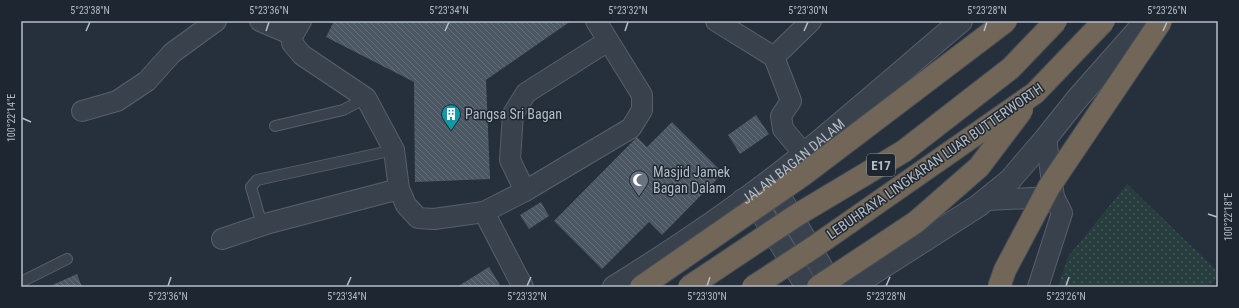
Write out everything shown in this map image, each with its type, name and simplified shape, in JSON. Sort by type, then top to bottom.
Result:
[{"type":"highway","points":[[641,287],[803,175],[1006,21]]},
{"type":"highway","name":"LEBUHRAYA LINGKARAN LUAR BUTTERWORTH","points":[[689,287],[797,215],[904,151],[1011,68],[1056,21]]},
{"type":"highway","name":"LEBUHRAYA LINGKARAN LUAR BUTTERWORTH","points":[[753,287],[814,247],[1035,93],[1104,21]]},
{"type":"highway","points":[[999,287],[1005,270],[1049,187],[1161,21]]},
{"type":"highway","points":[[838,286],[916,222],[978,167],[1035,93]]},
{"type":"street","points":[[82,111],[117,101],[147,81],[172,53],[216,21]]},
{"type":"street","points":[[260,21],[297,28],[292,43],[302,55],[366,98],[394,150],[399,190],[406,205],[418,218],[434,219],[484,212],[525,191],[631,128],[642,110],[642,95],[596,21]]},
{"type":"street","points":[[716,21],[774,57],[791,101],[780,116],[796,160],[781,181],[779,190],[780,196],[838,286],[923,240],[986,200],[1010,180],[1077,99],[1146,21]]},
{"type":"street","points":[[774,57],[811,21]]},
{"type":"street","name":"JALAN BAGAN DALAM","points":[[614,287],[655,262],[743,200],[796,160],[961,21]]},
{"type":"street","points":[[525,191],[510,160],[513,114],[526,93],[608,41]]},
{"type":"street","points":[[1038,287],[1062,212],[1054,197],[1046,138]]},
{"type":"street","points":[[222,239],[262,225],[399,190]]},
{"type":"street","points":[[986,200],[1054,197]]},
{"type":"street","points":[[743,200],[751,202],[760,210],[807,287]]},
{"type":"street","points":[[484,212],[523,287]]},
{"type":"street","points":[[881,287],[923,240]]},
{"type":"lane","points":[[275,126],[343,110],[366,98]]},
{"type":"lane","points":[[262,225],[251,187],[257,180],[394,150]]},
{"type":"lane","points":[[21,282],[67,259]]},
{"type":"green space","points":[[1127,184],[1218,272],[1218,278],[1208,287],[1058,287],[1068,257]]},
{"type":"building","name":"Pangsa Sri Bagan","points":[[334,21],[571,21],[486,80],[490,179],[415,182],[414,82],[326,37]]},
{"type":"building","points":[[756,115],[769,134],[740,154],[728,135]]},
{"type":"building","name":"Masjid Jamek Bagan Dalam","points":[[672,122],[723,173],[662,235],[649,222],[602,269],[554,221],[637,137],[647,147]]},
{"type":"building","points":[[541,202],[549,216],[529,229],[520,215]]},
{"type":"building","points":[[489,267],[500,285],[498,287],[457,287]]},
{"type":"building","points":[[77,274],[82,287],[48,287]]},
{"type":"place","name":"Pangsa Sri Bagan","points":[[451,131]]},
{"type":"place","name":"Masjid Jamek Bagan Dalam","points":[[639,197]]}]
